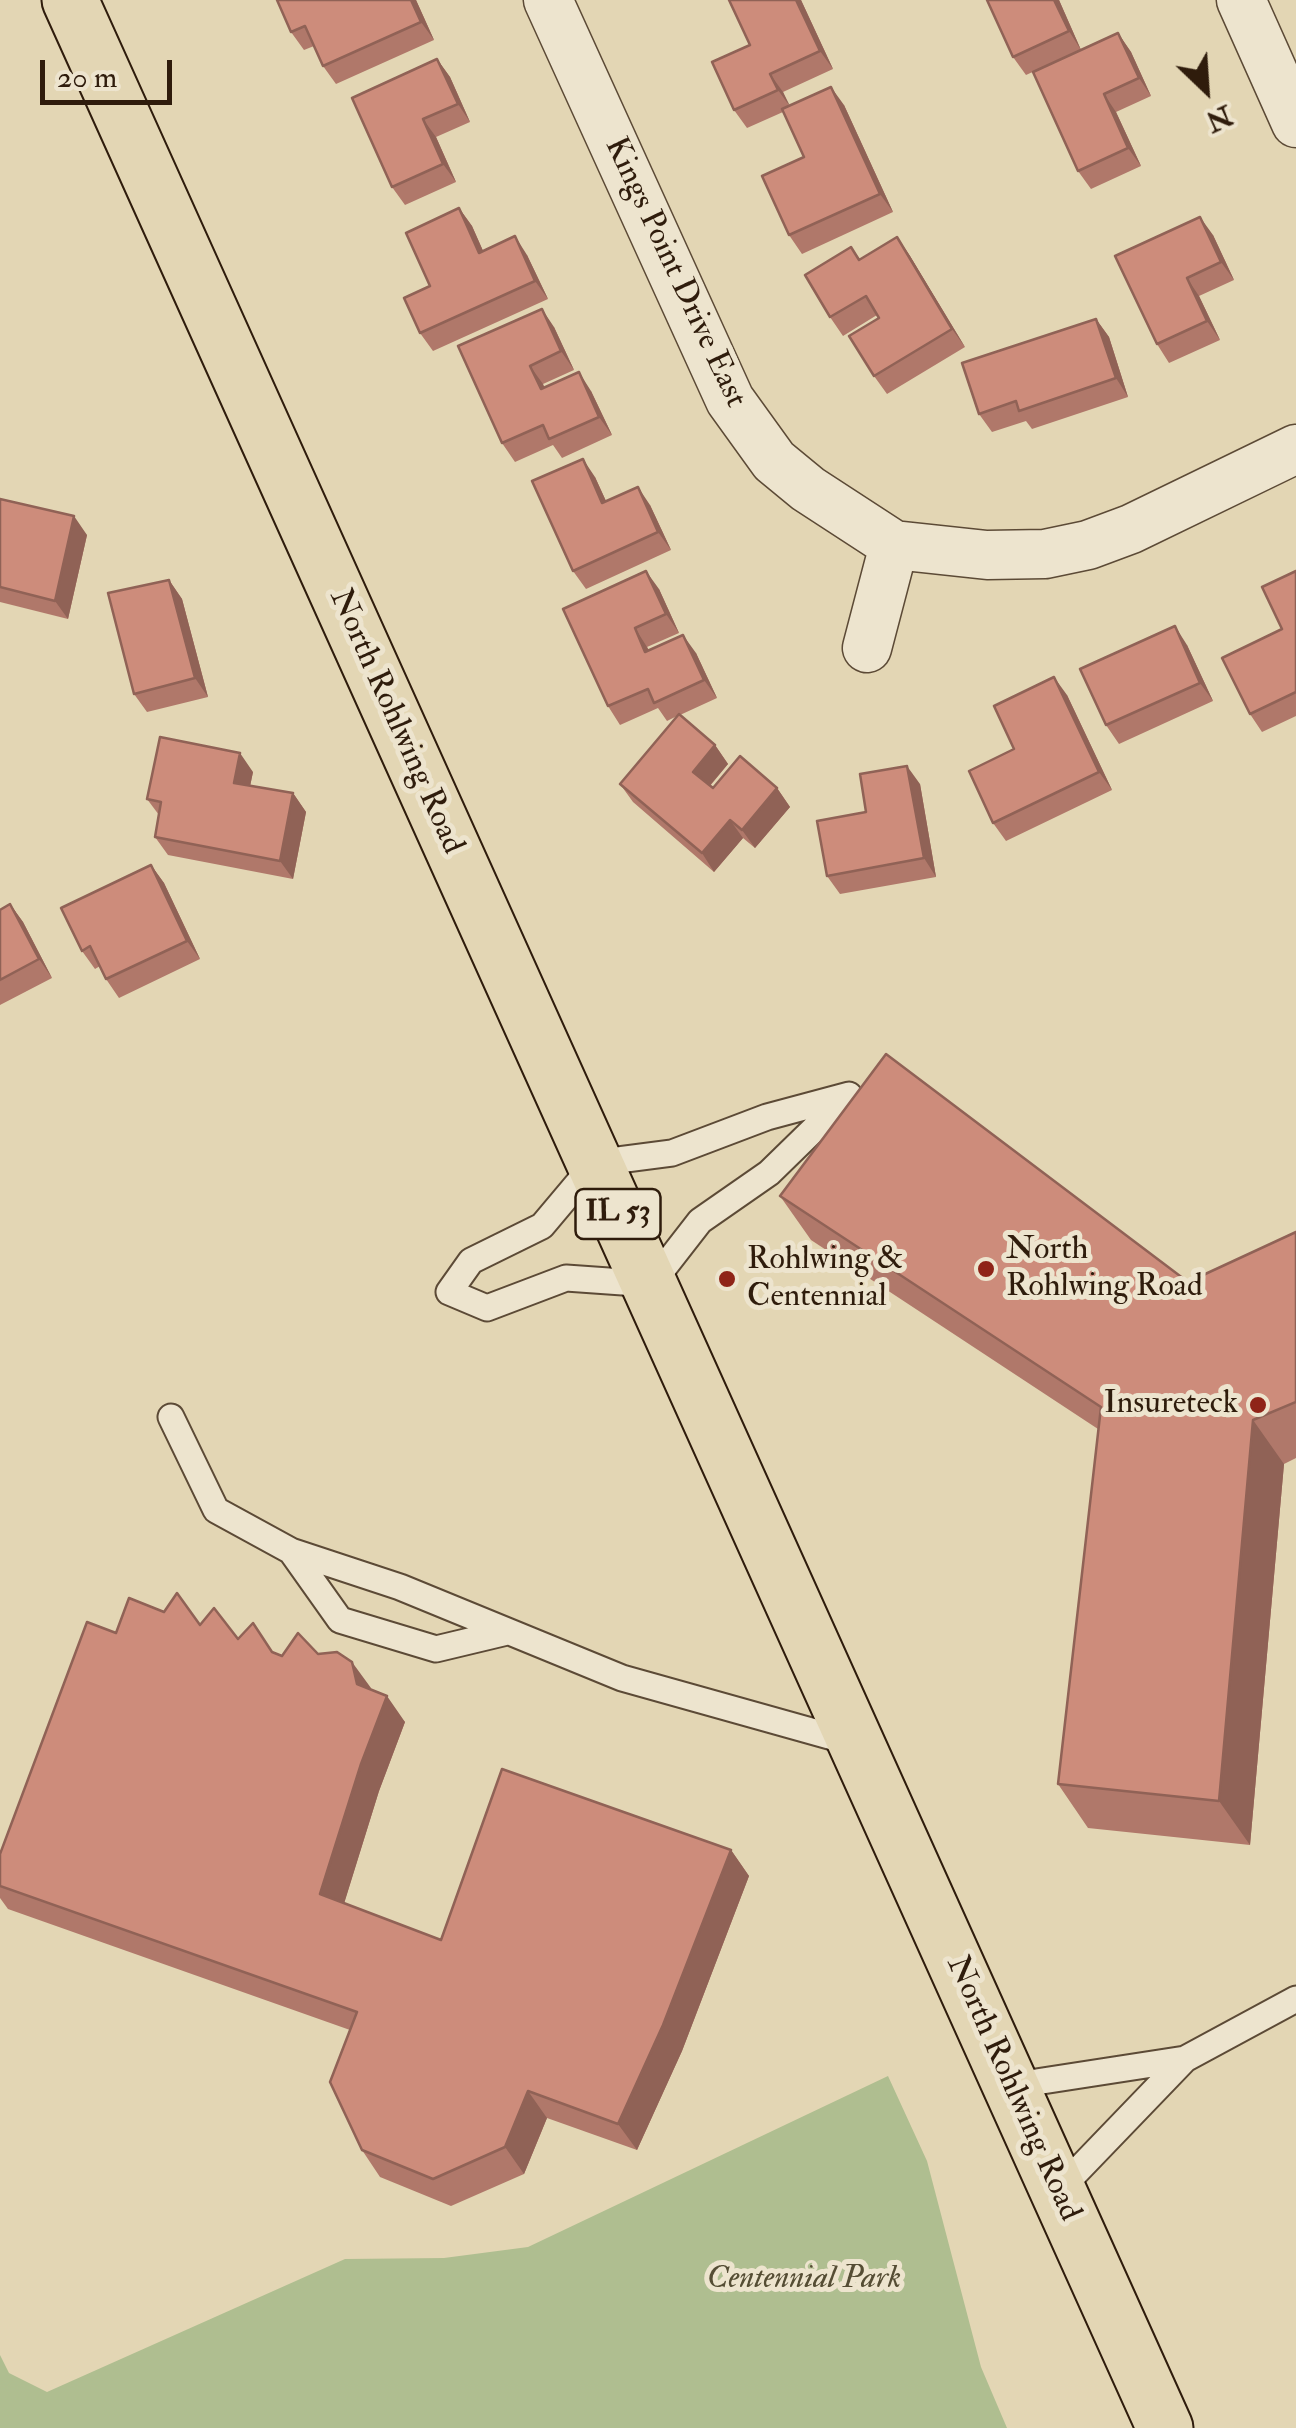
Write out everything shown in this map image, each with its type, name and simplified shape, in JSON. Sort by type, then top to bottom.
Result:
[{"type":"main road","name":"North Rohlwing Road","points":[[70,0],[1164,2428]]},
{"type":"street","name":"Kings Point Drive East","points":[[548,0],[730,400],[774,460],[808,489],[894,546]]},
{"type":"street","points":[[1241,0],[1296,123]]},
{"type":"street","points":[[866,648],[894,546],[987,556],[1045,554],[1088,545],[1131,529],[1296,449]]},
{"type":"lane","points":[[849,1096],[768,1173],[700,1222],[651,1284],[566,1278],[487,1308],[449,1292],[471,1261],[542,1226],[595,1163],[672,1153],[767,1117],[849,1096]]},
{"type":"lane","points":[[171,1417],[216,1510],[291,1551],[400,1587],[622,1678],[856,1744]]},
{"type":"lane","points":[[291,1551],[340,1620],[436,1649],[507,1632]]},
{"type":"lane","points":[[1058,2191],[1185,2060],[1296,1998]]},
{"type":"lane","points":[[1010,2086],[1185,2060]]},
{"type":"green space","name":"Centennial Park","points":[[888,2076],[927,2161],[981,2367],[1007,2428],[0,2428],[0,2355],[9,2373],[47,2392],[345,2259],[444,2258],[528,2247]]},
{"type":"building","points":[[277,0],[411,0],[421,22],[323,66],[305,26],[291,32]]},
{"type":"building","points":[[729,0],[796,0],[820,51],[770,74],[778,90],[734,110],[712,62],[750,45]]},
{"type":"building","points":[[987,0],[1054,0],[1069,31],[1013,57]]},
{"type":"building","points":[[1118,33],[1139,78],[1104,94],[1128,148],[1078,171],[1033,72]]},
{"type":"building","points":[[437,59],[458,104],[423,119],[443,164],[392,187],[352,98]]},
{"type":"building","points":[[831,87],[880,194],[789,235],[762,176],[804,157],[782,109]]},
{"type":"building","points":[[459,208],[479,253],[515,236],[535,281],[420,333],[404,298],[430,286],[406,233]]},
{"type":"building","points":[[1200,217],[1221,262],[1187,278],[1207,321],[1157,344],[1115,256]]},
{"type":"building","points":[[897,237],[952,329],[874,376],[849,336],[879,318],[866,296],[830,317],[805,275],[851,247],[859,260]]},
{"type":"building","points":[[542,309],[561,351],[530,366],[541,389],[579,372],[599,417],[549,439],[543,425],[502,443],[458,346]]},
{"type":"building","points":[[1096,319],[1116,378],[1019,411],[1016,401],[979,414],[962,363]]},
{"type":"building","points":[[583,459],[602,503],[638,487],[658,532],[573,571],[532,481]]},
{"type":"building","points":[[0,499],[74,516],[55,601],[0,587]]},
{"type":"building","points":[[646,571],[666,614],[635,628],[645,652],[683,635],[704,680],[654,703],[648,689],[608,706],[563,609]]},
{"type":"building","points":[[1296,571],[1296,692],[1250,714],[1222,658],[1282,629],[1262,587]]},
{"type":"building","points":[[169,580],[195,678],[134,694],[108,593]]},
{"type":"building","points":[[1175,626],[1200,683],[1106,725],[1080,669]]},
{"type":"building","points":[[1054,677],[1099,772],[993,823],[969,771],[1014,749],[994,706]]},
{"type":"building","points":[[679,714],[715,745],[693,772],[713,788],[740,756],[777,788],[742,830],[730,820],[702,853],[620,784]]},
{"type":"building","points":[[160,737],[240,753],[234,783],[293,793],[280,861],[155,837],[161,802],[147,799]]},
{"type":"building","points":[[907,766],[924,858],[827,876],[817,821],[866,812],[860,774]]},
{"type":"building","points":[[151,865],[187,941],[106,979],[90,946],[82,951],[61,908]]},
{"type":"building","points":[[10,904],[39,959],[0,980],[0,910]]},
{"type":"building","points":[[886,1054],[1188,1282],[1296,1232],[1296,1402],[1253,1420],[1219,1801],[1058,1784],[1101,1407],[780,1196]]},
{"type":"building","points":[[177,1593],[200,1625],[214,1608],[238,1639],[253,1623],[272,1652],[282,1656],[298,1633],[318,1654],[337,1652],[352,1662],[357,1684],[387,1696],[320,1894],[441,1940],[502,1769],[731,1850],[663,2025],[618,2124],[528,2091],[505,2147],[433,2179],[362,2150],[330,2082],[357,2012],[0,1886],[0,1854],[87,1622],[116,1633],[129,1598],[164,1612]]},
{"type":"place","name":"North Rohlwing Road","points":[[986,1269]]},
{"type":"place","name":"Rohlwing & Centennial","points":[[727,1279]]},
{"type":"place","name":"Insureteck","points":[[1258,1405]]}]
